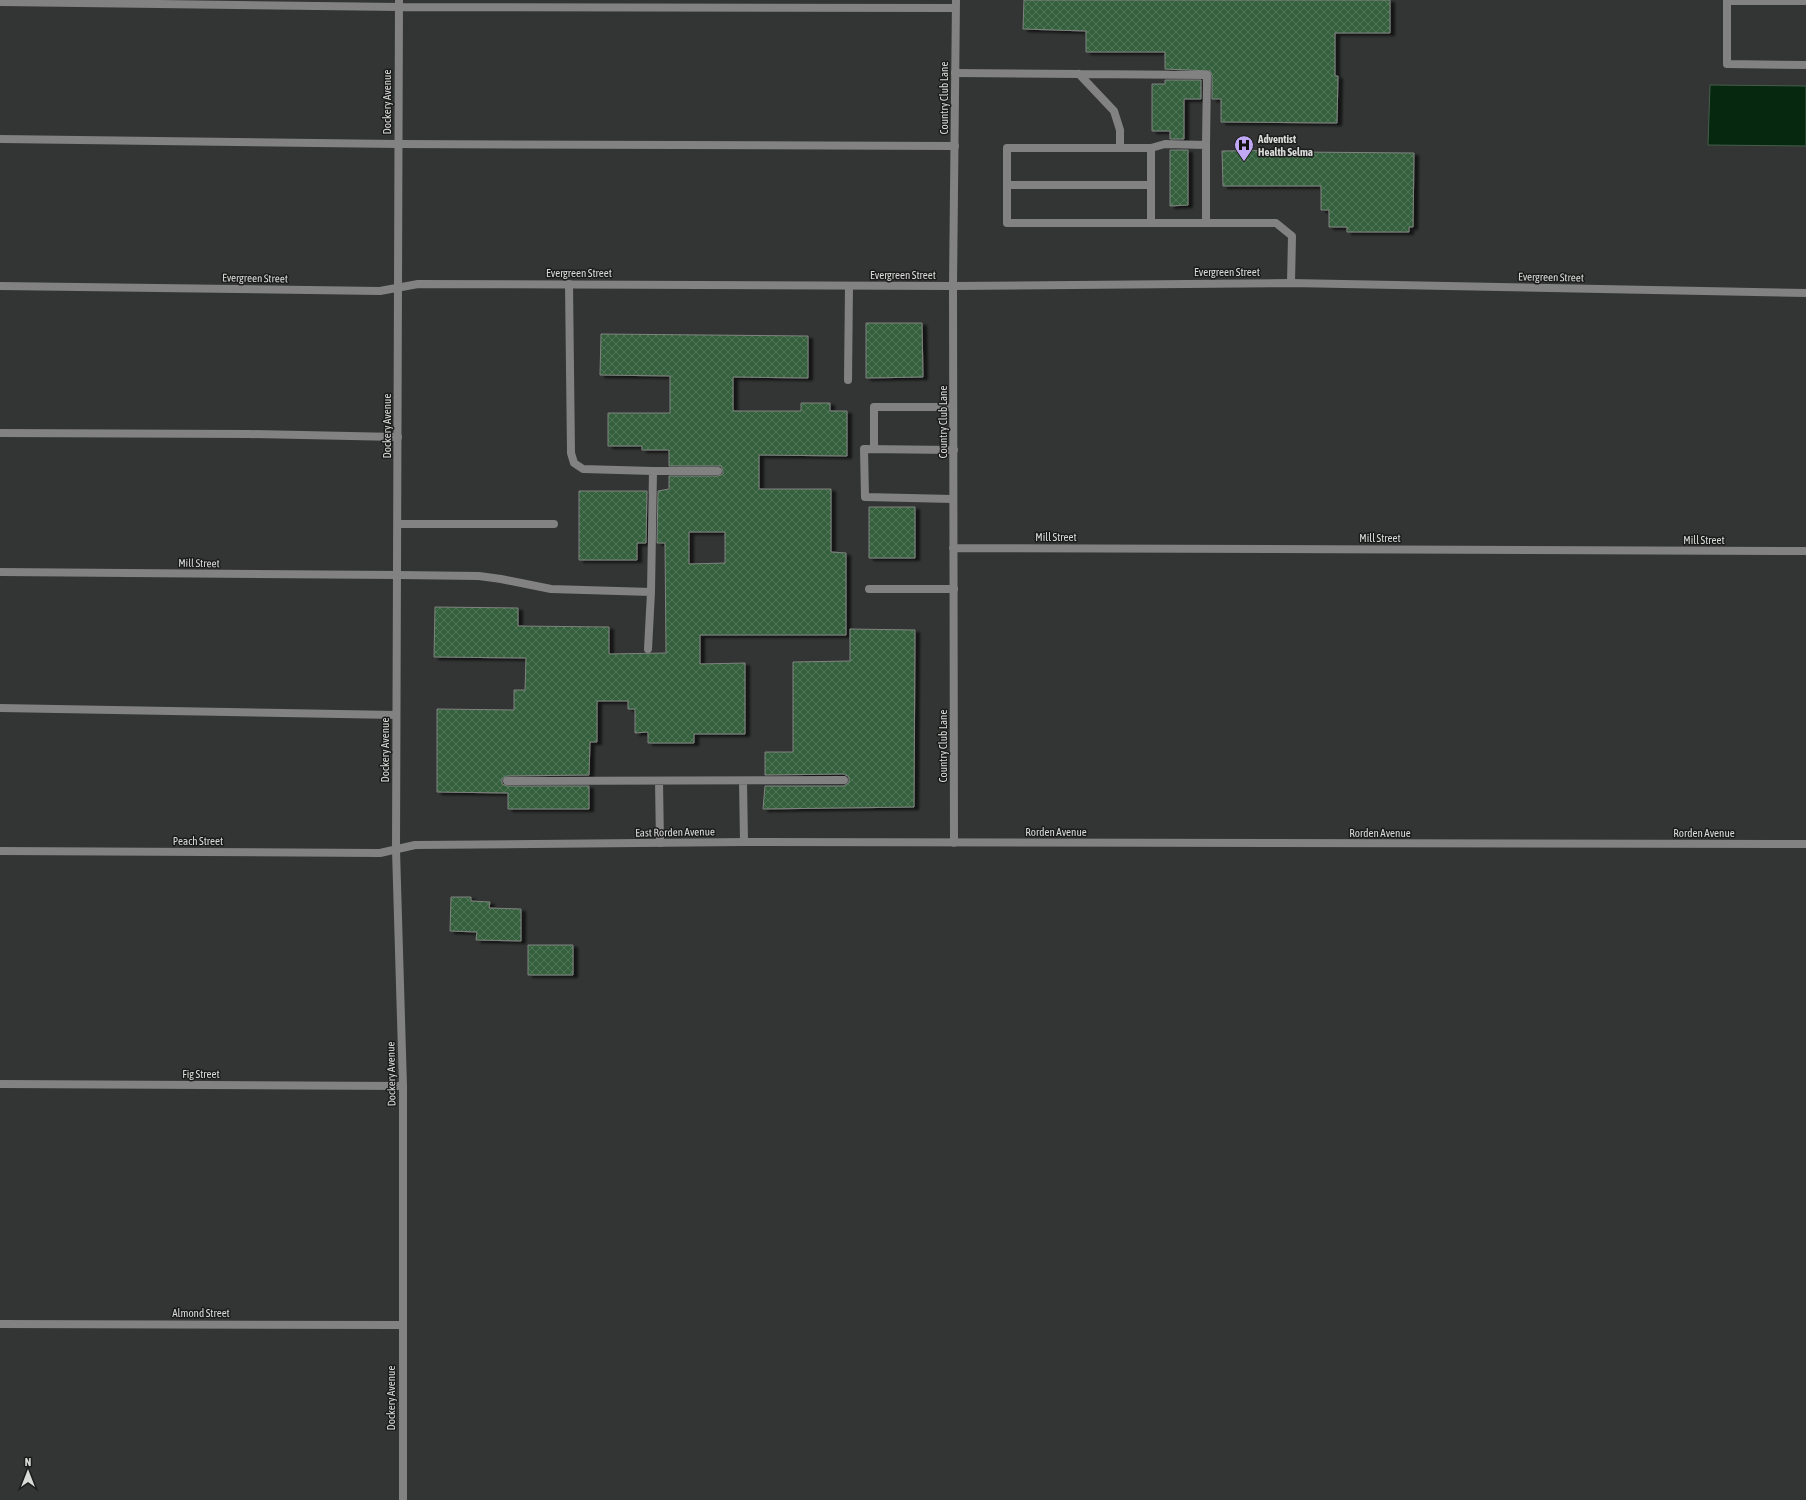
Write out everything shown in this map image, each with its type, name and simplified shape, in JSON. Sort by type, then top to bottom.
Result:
[{"type":"street","points":[[1806,1],[1727,0],[1727,64],[1806,65]]},
{"type":"street","points":[[0,2],[956,4]]},
{"type":"street","name":"Dockery Avenue","points":[[399,3],[396,850],[403,1086],[403,1500]]},
{"type":"street","name":"Country Club Lane","points":[[954,843],[953,499],[956,4]]},
{"type":"street","points":[[955,73],[1207,75],[1206,223]]},
{"type":"street","points":[[1079,74],[1114,111],[1120,130],[1120,148]]},
{"type":"street","points":[[0,140],[398,144],[955,146]]},
{"type":"street","points":[[1206,145],[1165,144],[1151,148],[1007,148],[1007,223],[1276,223],[1292,236],[1291,283]]},
{"type":"street","points":[[1151,148],[1151,223]]},
{"type":"street","points":[[1007,185],[1151,185]]},
{"type":"street","name":"Evergreen Street","points":[[0,286],[380,291],[418,284],[954,286],[1291,283],[1806,293]]},
{"type":"street","points":[[569,284],[569,431],[572,459],[578,467],[583,470],[718,471]]},
{"type":"street","points":[[848,380],[849,286]]},
{"type":"street","points":[[874,449],[874,407],[954,406]]},
{"type":"street","points":[[0,433],[248,434],[398,437]]},
{"type":"street","points":[[953,499],[865,497],[864,449],[954,450]]},
{"type":"street","points":[[648,649],[651,592],[653,471]]},
{"type":"street","points":[[398,524],[554,524]]},
{"type":"street","name":"Mill Street","points":[[954,548],[1806,551]]},
{"type":"street","name":"Mill Street","points":[[0,572],[479,576],[551,589],[651,592]]},
{"type":"street","points":[[869,589],[954,589]]},
{"type":"street","points":[[0,708],[396,715]]},
{"type":"street","points":[[507,781],[844,780]]},
{"type":"street","points":[[659,781],[660,843]]},
{"type":"street","points":[[743,781],[744,842]]},
{"type":"street","name":"East Rorden Avenue","points":[[396,850],[415,845],[744,842],[954,843]]},
{"type":"street","name":"Rorden Avenue","points":[[954,843],[1806,844]]},
{"type":"street","name":"Peach Street","points":[[0,852],[380,853],[396,850]]},
{"type":"street","name":"Fig Street","points":[[0,1084],[403,1086]]},
{"type":"street","name":"Almond Street","points":[[0,1324],[402,1325]]},
{"type":"shaded area","points":[[1710,85],[1806,86],[1806,146],[1708,145]]},
{"type":"building","points":[[1024,0],[1390,0],[1390,33],[1335,33],[1335,76],[1338,76],[1337,123],[1221,122],[1221,99],[1212,99],[1212,75],[1210,71],[1165,69],[1165,52],[1086,52],[1086,31],[1023,29]]},
{"type":"building","points":[[1165,80],[1201,80],[1201,99],[1184,99],[1184,139],[1170,139],[1170,131],[1152,131],[1152,84],[1165,84]]},
{"type":"building","points":[[1170,150],[1188,150],[1188,205],[1170,206]]},
{"type":"building","points":[[1296,150],[1296,152],[1414,153],[1413,227],[1409,227],[1409,232],[1347,232],[1347,227],[1329,227],[1329,210],[1321,210],[1321,186],[1223,186],[1222,151]]},
{"type":"building","points":[[866,323],[922,323],[923,377],[866,378]]},
{"type":"building","points":[[601,334],[808,336],[808,378],[733,377],[733,411],[801,411],[801,403],[830,403],[830,411],[847,411],[847,456],[759,455],[759,489],[831,489],[831,552],[846,553],[846,635],[700,635],[700,664],[745,663],[745,734],[694,734],[694,743],[648,743],[648,732],[635,733],[635,709],[628,709],[628,701],[597,701],[597,742],[590,742],[589,775],[507,776],[502,779],[502,784],[507,786],[589,786],[589,809],[508,809],[508,793],[437,792],[437,709],[514,710],[514,690],[525,690],[526,658],[434,657],[435,607],[518,608],[518,626],[609,627],[609,654],[666,653],[665,543],[657,543],[658,491],[669,489],[669,476],[718,476],[723,474],[723,471],[721,466],[669,466],[669,450],[642,450],[642,446],[608,446],[608,413],[670,413],[670,376],[600,375]],"holes":[[[689,532],[725,532],[725,563],[689,564]]]},
{"type":"building","points":[[579,491],[647,491],[646,543],[637,543],[637,560],[579,560]]},
{"type":"building","points":[[869,507],[915,507],[915,558],[869,558]]},
{"type":"building","points":[[850,629],[915,630],[914,807],[763,809],[765,786],[844,786],[849,782],[849,777],[844,774],[765,775],[765,752],[793,752],[793,662],[850,661]]},
{"type":"building","points":[[451,897],[471,897],[471,901],[490,902],[489,908],[521,909],[521,941],[476,940],[477,932],[450,931]]},
{"type":"building","points":[[528,945],[573,945],[573,975],[528,975]]},
{"type":"place","name":"Adventist Health Selma","points":[[1244,162]]}]
